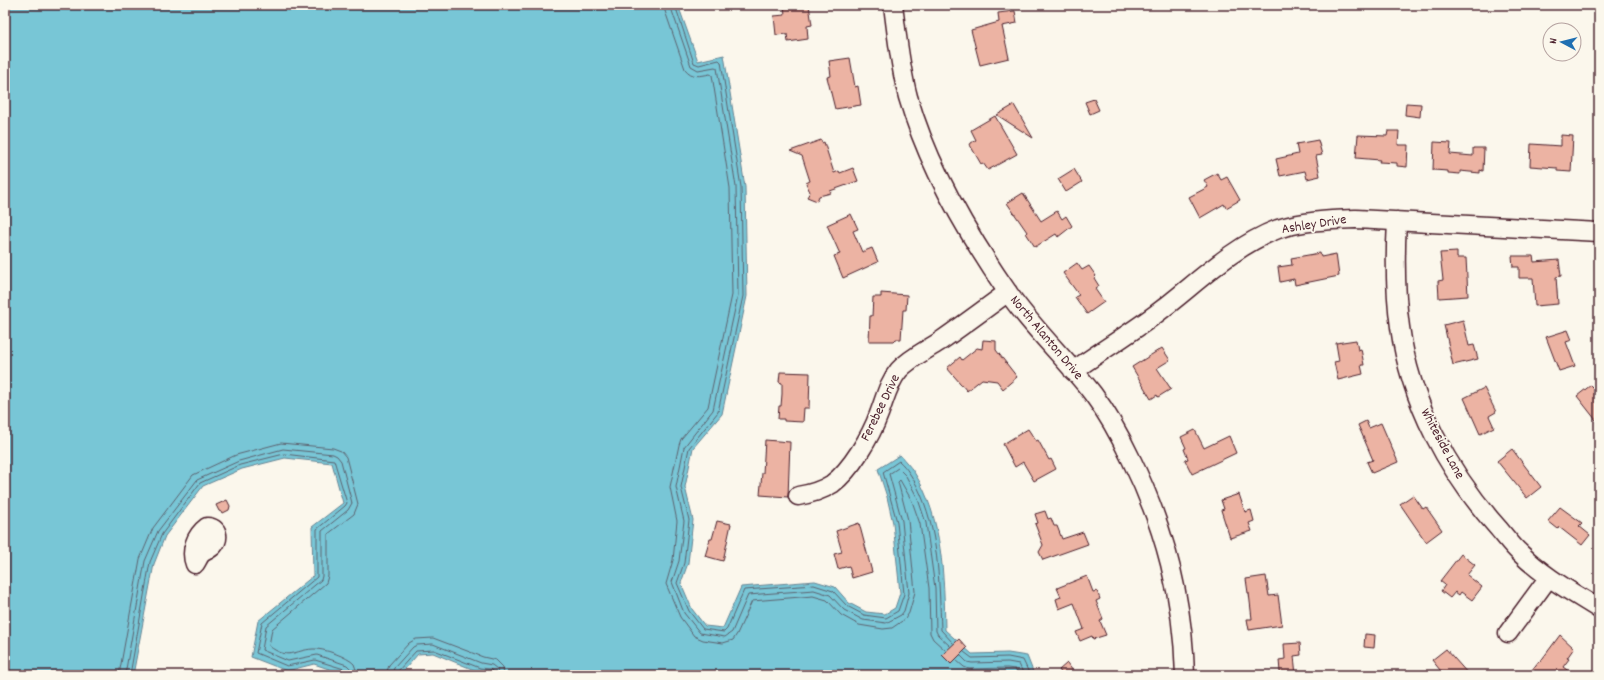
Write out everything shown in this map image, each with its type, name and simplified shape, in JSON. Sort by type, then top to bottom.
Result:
[{"type":"street","name":"North Alanton Drive","points":[[893,5],[904,81],[920,130],[939,176],[956,209],[1008,292],[1042,336],[1093,394],[1106,413],[1126,448],[1154,511],[1165,543],[1176,586],[1181,622],[1184,675]]},
{"type":"street","name":"Ashley Drive","points":[[1073,371],[1156,314],[1220,263],[1264,235],[1293,225],[1356,219],[1599,232]]},
{"type":"street","name":"Whiteside Lane","points":[[1397,221],[1396,292],[1400,328],[1407,363],[1417,396],[1443,453],[1478,505],[1520,553],[1549,577],[1599,609]]},
{"type":"street","name":"Ferebee Drive","points":[[798,496],[819,491],[842,475],[870,433],[888,388],[900,369],[1008,292]]},
{"type":"street","points":[[1508,633],[1549,577]]},
{"type":"water","points":[[5,5],[678,5],[698,61],[724,55],[745,187],[747,296],[722,414],[693,448],[685,487],[693,520],[688,563],[681,583],[692,609],[705,626],[723,628],[741,587],[815,581],[835,587],[849,603],[866,612],[885,614],[895,608],[900,593],[893,523],[878,469],[900,455],[914,472],[924,490],[936,528],[940,548],[944,589],[945,630],[972,654],[1008,653],[1027,656],[1034,674],[501,675],[479,672],[433,653],[418,654],[400,675],[346,675],[314,664],[287,671],[251,657],[258,621],[313,576],[312,527],[343,503],[332,463],[285,458],[242,469],[203,486],[165,536],[154,564],[133,675],[5,675]]},
{"type":"building","points":[[784,5],[809,5],[812,25],[807,26],[808,39],[788,42],[787,34],[776,35],[774,16],[785,15]]},
{"type":"building","points":[[1015,11],[1017,23],[1002,26],[1009,58],[980,65],[971,30],[999,22],[998,13]]},
{"type":"building","points":[[850,58],[855,87],[858,86],[861,105],[835,109],[827,77],[831,76],[829,61]]},
{"type":"building","points":[[1094,99],[1099,110],[1090,114],[1085,102]]},
{"type":"building","points":[[1406,103],[1421,104],[1420,117],[1405,115]]},
{"type":"building","points":[[1014,105],[1033,138],[997,115]]},
{"type":"building","points":[[995,116],[1017,154],[988,170],[983,163],[981,164],[970,145],[976,140],[971,130]]},
{"type":"building","points":[[1388,131],[1399,131],[1398,145],[1408,145],[1407,167],[1397,166],[1397,163],[1379,162],[1380,160],[1356,158],[1358,135],[1387,136]]},
{"type":"building","points":[[1561,135],[1573,136],[1571,172],[1557,171],[1557,168],[1530,166],[1531,144],[1561,146]]},
{"type":"building","points":[[821,140],[822,143],[824,142],[834,173],[839,171],[840,173],[853,168],[858,181],[830,191],[831,193],[819,196],[817,201],[807,197],[810,192],[806,183],[810,181],[802,156],[790,151]]},
{"type":"building","points":[[1318,140],[1322,155],[1316,156],[1320,176],[1307,179],[1305,171],[1280,176],[1276,159],[1298,154],[1296,144]]},
{"type":"building","points":[[1434,142],[1451,143],[1450,154],[1473,156],[1473,148],[1484,148],[1483,171],[1480,170],[1480,173],[1460,171],[1460,174],[1448,173],[1448,171],[1433,170]]},
{"type":"building","points":[[1074,169],[1082,182],[1066,192],[1058,179]]},
{"type":"building","points":[[1217,173],[1221,180],[1227,177],[1240,200],[1226,208],[1224,204],[1200,218],[1189,197],[1208,187],[1204,180]]},
{"type":"building","points":[[1023,193],[1041,221],[1057,211],[1062,219],[1066,216],[1072,226],[1058,237],[1056,234],[1035,247],[1026,233],[1027,232],[1007,203]]},
{"type":"building","points":[[851,214],[858,229],[853,231],[862,252],[872,248],[878,262],[843,278],[834,256],[840,254],[827,225]]},
{"type":"building","points":[[1457,252],[1457,258],[1466,258],[1468,296],[1439,298],[1438,281],[1443,280],[1440,253]]},
{"type":"building","points":[[1320,253],[1321,257],[1336,254],[1339,276],[1295,285],[1294,279],[1280,282],[1278,267],[1292,265],[1291,258]]},
{"type":"building","points":[[1512,256],[1533,256],[1534,262],[1559,260],[1561,276],[1556,277],[1558,304],[1535,306],[1533,278],[1519,278],[1519,267],[1513,267]]},
{"type":"building","points":[[1077,263],[1082,270],[1089,266],[1096,276],[1094,278],[1099,286],[1095,289],[1104,302],[1087,314],[1075,297],[1079,295],[1063,273]]},
{"type":"building","points":[[881,293],[907,295],[906,310],[903,310],[901,339],[896,339],[894,341],[869,341],[870,316],[872,316],[873,297],[881,297]]},
{"type":"building","points":[[1463,320],[1469,346],[1474,345],[1478,359],[1453,365],[1444,325]]},
{"type":"building","points":[[1568,330],[1572,340],[1566,342],[1575,366],[1559,371],[1546,337]]},
{"type":"building","points":[[983,340],[996,341],[996,350],[1017,377],[1003,389],[997,381],[982,379],[967,391],[947,368],[960,357],[962,360],[977,348],[982,349]]},
{"type":"building","points":[[1356,340],[1358,350],[1361,349],[1364,365],[1361,365],[1363,374],[1338,380],[1334,362],[1339,361],[1336,343]]},
{"type":"building","points":[[1162,348],[1170,360],[1157,368],[1171,389],[1158,397],[1157,395],[1151,399],[1132,367]]},
{"type":"building","points":[[780,372],[810,373],[809,408],[804,408],[803,422],[784,421],[784,419],[778,419],[782,394],[782,383],[779,382]]},
{"type":"building","points":[[1591,385],[1599,393],[1599,424],[1577,396]]},
{"type":"building","points":[[1484,388],[1496,412],[1489,416],[1494,427],[1480,434],[1464,398]]},
{"type":"building","points":[[1366,421],[1369,428],[1381,423],[1398,462],[1372,473],[1367,462],[1373,460],[1358,425]]},
{"type":"building","points":[[1028,429],[1036,441],[1038,440],[1049,460],[1051,459],[1056,469],[1034,481],[1023,462],[1015,467],[1003,444]]},
{"type":"building","points":[[1195,430],[1204,448],[1229,436],[1236,453],[1192,474],[1185,460],[1188,459],[1184,449],[1186,448],[1181,437]]},
{"type":"building","points":[[765,440],[790,442],[788,497],[760,495]]},
{"type":"building","points":[[1512,449],[1541,487],[1527,498],[1497,461]]},
{"type":"building","points":[[1239,494],[1245,512],[1251,510],[1254,521],[1249,523],[1252,531],[1230,538],[1221,510],[1224,509],[1221,500]]},
{"type":"building","points":[[1413,495],[1423,509],[1426,507],[1442,530],[1426,542],[1400,504]]},
{"type":"building","points":[[227,500],[230,506],[229,510],[223,513],[219,511],[216,505]]},
{"type":"building","points":[[1560,507],[1582,523],[1579,526],[1590,535],[1582,545],[1559,527],[1558,529],[1548,521]]},
{"type":"building","points":[[1045,511],[1048,519],[1051,518],[1054,526],[1057,526],[1062,539],[1083,532],[1088,544],[1043,560],[1039,552],[1043,545],[1035,524],[1038,523],[1035,514]]},
{"type":"building","points":[[717,521],[731,524],[723,561],[705,556]]},
{"type":"building","points":[[859,523],[872,572],[852,578],[849,566],[838,569],[834,554],[842,552],[836,531]]},
{"type":"building","points":[[1461,554],[1475,565],[1467,575],[1482,587],[1472,600],[1461,592],[1459,595],[1455,592],[1450,598],[1441,591],[1445,585],[1440,581]]},
{"type":"building","points":[[1087,576],[1093,592],[1097,591],[1100,599],[1096,601],[1103,619],[1100,621],[1106,635],[1093,639],[1092,636],[1080,641],[1076,632],[1084,629],[1074,603],[1059,609],[1056,599],[1061,597],[1057,588]]},
{"type":"building","points":[[1266,576],[1269,596],[1278,595],[1282,625],[1249,630],[1247,619],[1252,619],[1246,579]]},
{"type":"building","points":[[1365,634],[1375,635],[1374,648],[1364,647]]},
{"type":"building","points":[[1560,635],[1574,648],[1563,667],[1574,675],[1528,675],[1539,661],[1540,662]]},
{"type":"building","points":[[959,639],[967,648],[951,664],[942,655]]},
{"type":"building","points":[[1300,643],[1301,655],[1294,656],[1296,675],[1281,675],[1279,660],[1285,659],[1284,644]]},
{"type":"building","points":[[1446,649],[1469,675],[1444,675],[1432,660]]},
{"type":"building","points":[[1067,663],[1076,675],[1063,675],[1059,670]]}]
